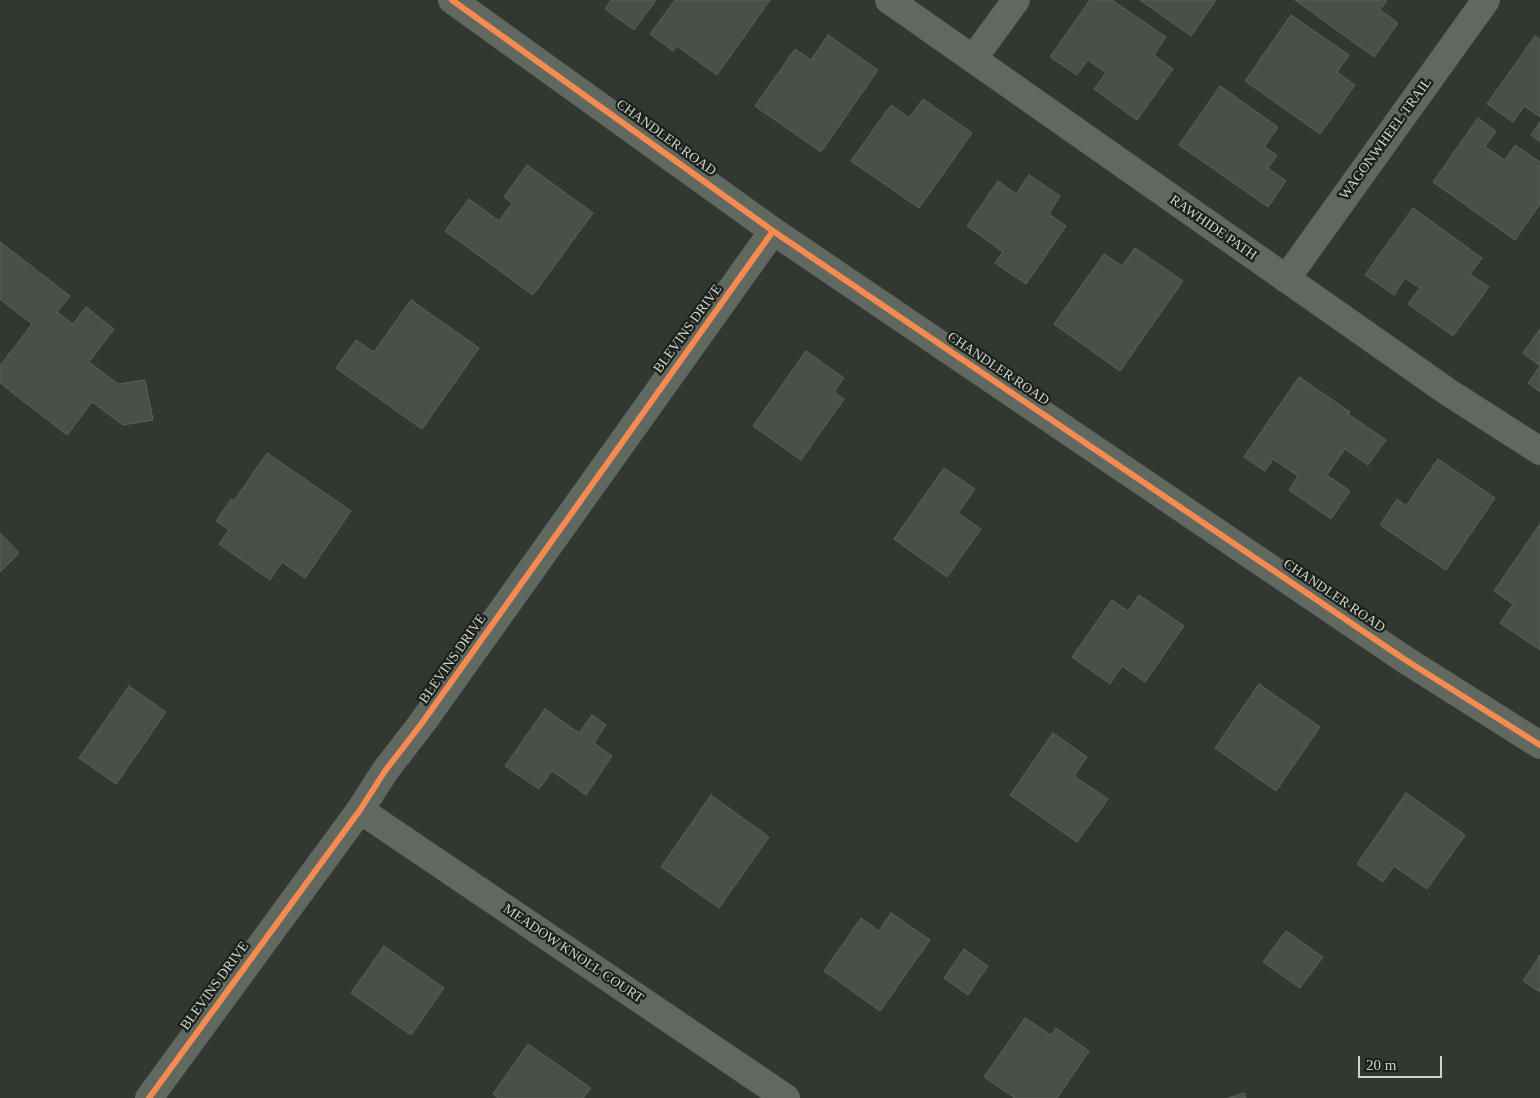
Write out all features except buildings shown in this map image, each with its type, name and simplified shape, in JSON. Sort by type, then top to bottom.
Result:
[{"type":"street","name":"CHANDLER ROAD","points":[[452,0],[773,231],[1396,653],[1540,745]]},
{"type":"street","name":"RAWHIDE PATH","points":[[889,0],[1448,392],[1540,451]]},
{"type":"street","points":[[974,60],[1016,0]]},
{"type":"street","name":"WAGONWHEEL TRAIL","points":[[1286,279],[1486,0]]},
{"type":"street","name":"BLEVINS DRIVE","points":[[149,1098],[360,810],[385,771],[422,723],[773,231]]},
{"type":"street","name":"MEADOW KNOLL COURT","points":[[360,810],[786,1098]]},
{"type":"cycle path","points":[[452,0],[773,231],[1404,659],[1540,745]]},
{"type":"cycle path","points":[[149,1098],[360,810],[385,771],[422,723],[773,231]]}]
